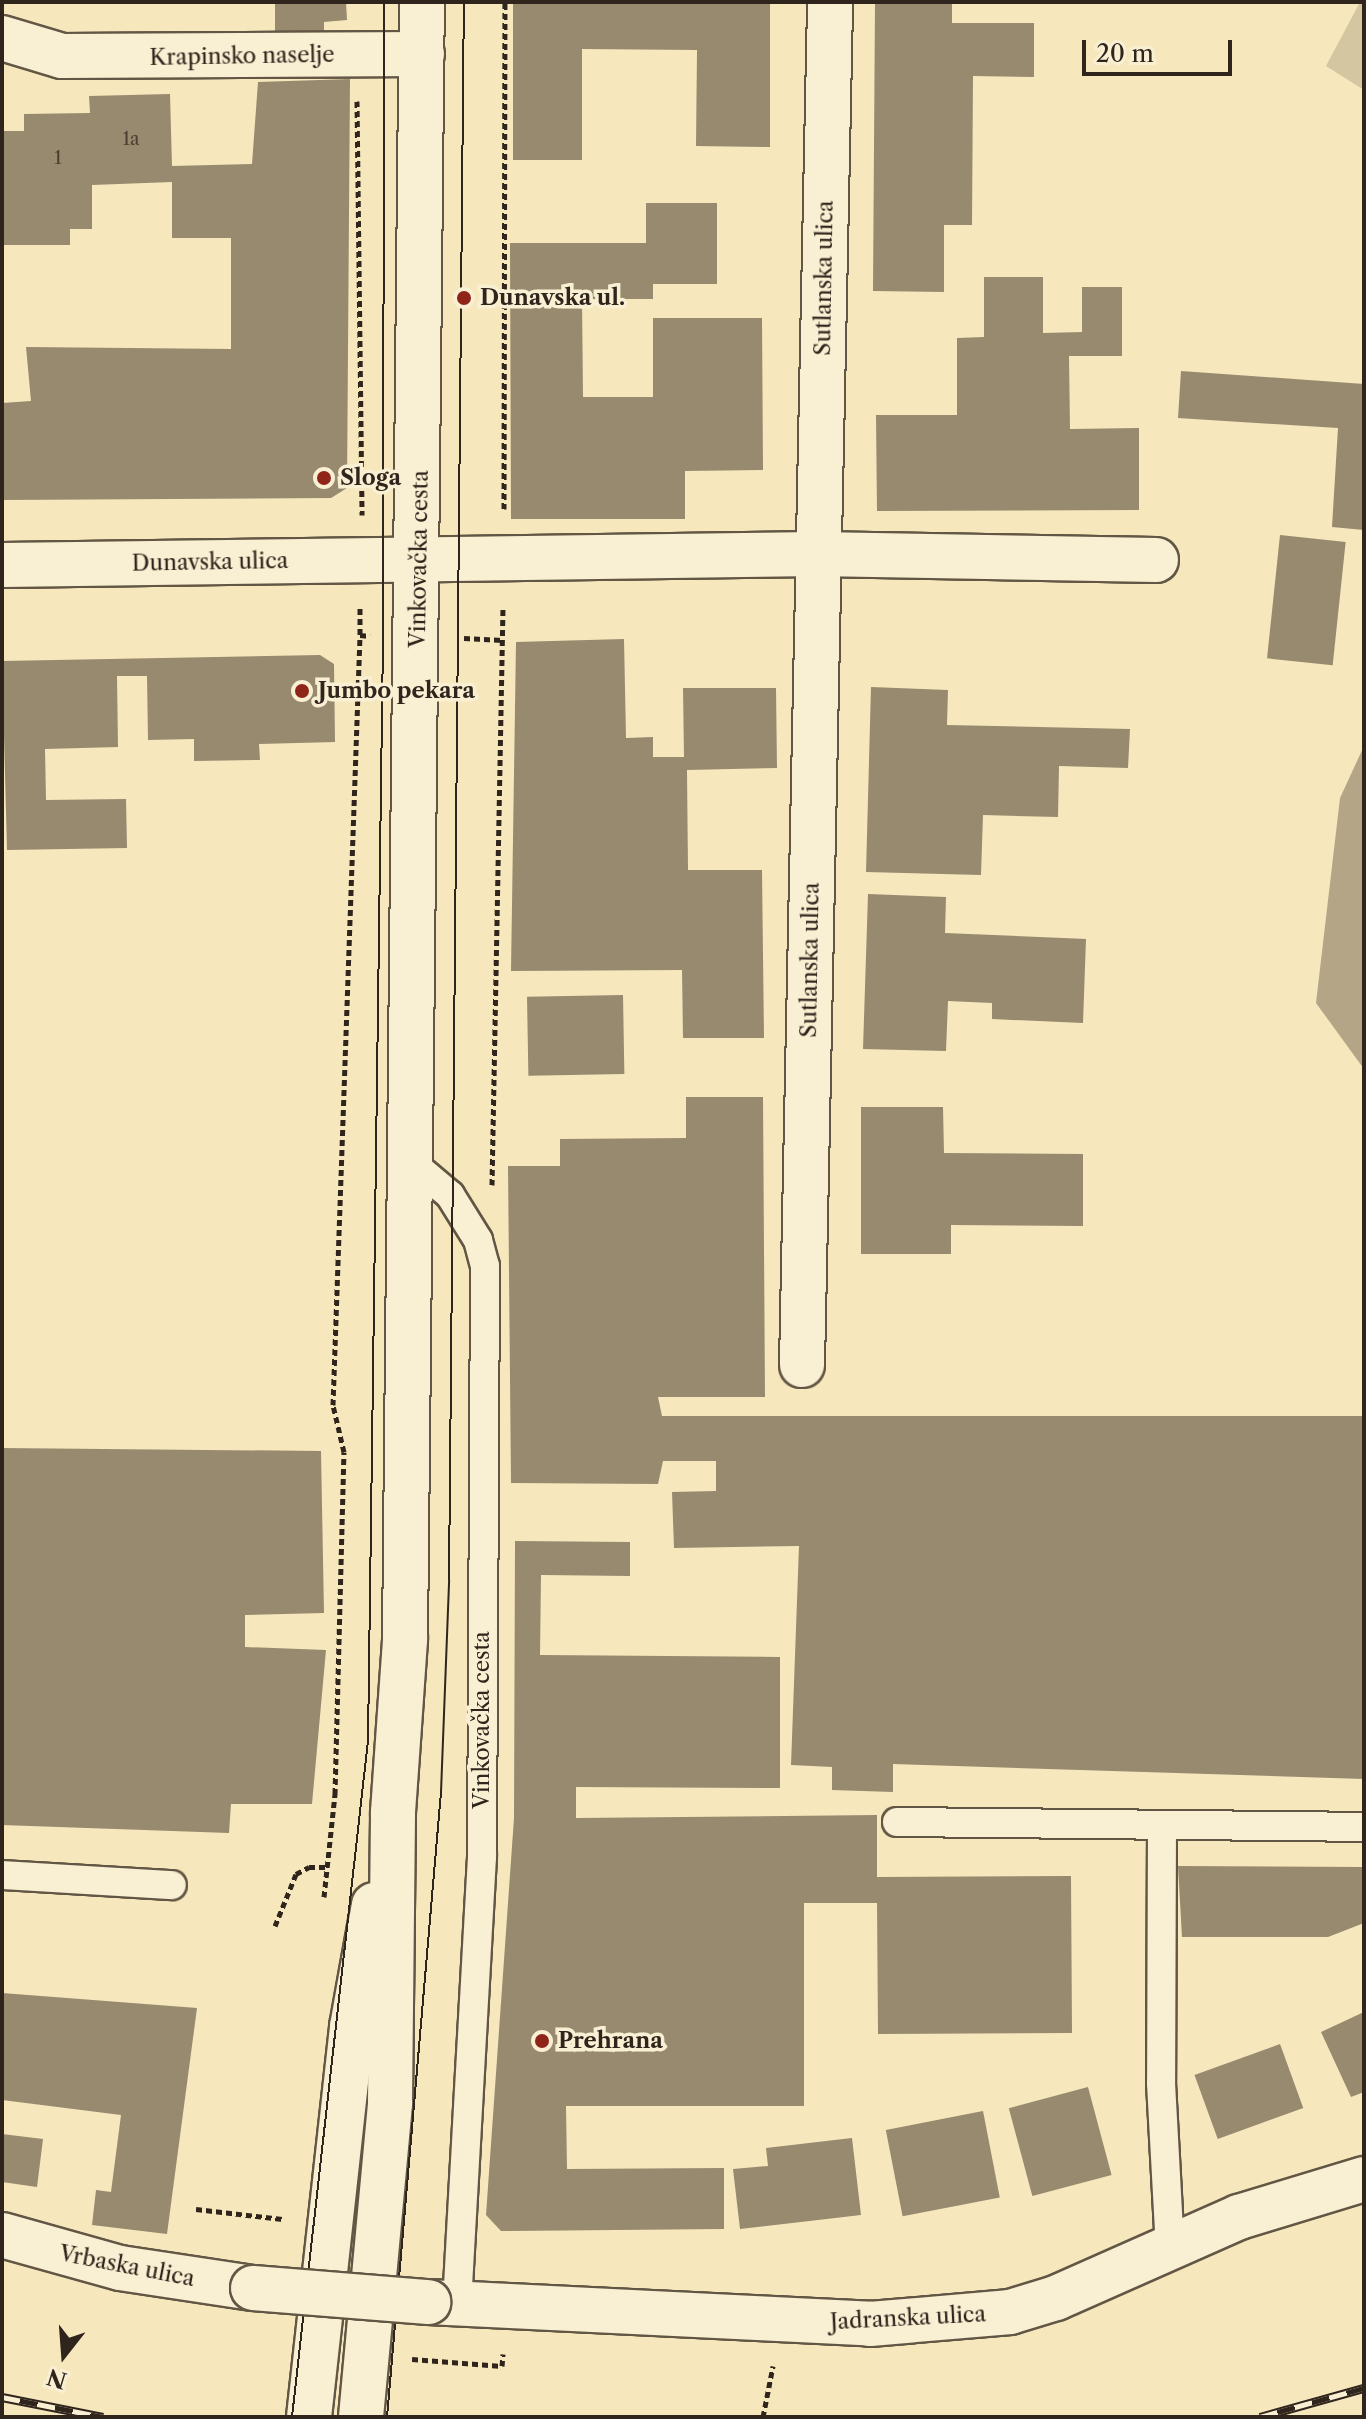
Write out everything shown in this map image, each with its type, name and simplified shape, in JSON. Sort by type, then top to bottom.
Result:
[{"type":"street","name":"Vinkovačka cesta","points":[[361,2417],[393,2055],[393,1812],[405,1639],[418,637],[422,2]]},
{"type":"street","name":"Sutlanska ulica","points":[[802,1365],[830,2]]},
{"type":"street","name":"Krapinsko naselje","points":[[2,38],[62,56]]},
{"type":"street","name":"Krapinsko naselje","points":[[2,72],[62,56],[422,54]]},
{"type":"street","points":[[418,561],[817,554],[1156,560]]},
{"type":"street","name":"Dunavska ulica","points":[[2,565],[418,561]]},
{"type":"street","name":"Vinkovačka cesta","points":[[309,2417],[352,2027],[393,1812]]},
{"type":"street","name":"Jadranska ulica","points":[[442,2302],[781,2322],[870,2324],[1010,2312],[1056,2298],[1239,2217],[1364,2179]]},
{"type":"street","name":"Vrbaska ulica","points":[[2,2235],[120,2268],[253,2288],[442,2302]]},
{"type":"lane","name":"Vinkovačka cesta","points":[[412,1163],[450,1195],[478,1240],[485,1266],[482,1857],[442,2302]]},
{"type":"lane","points":[[897,1822],[1364,1827]]},
{"type":"lane","points":[[1162,1826],[1161,2083],[1170,2247]]},
{"type":"lane","points":[[2,1875],[172,1885]]},
{"type":"path","points":[[485,1266],[492,1195],[503,640],[505,2]]},
{"type":"path","points":[[322,1913],[335,1794],[344,1452],[333,1405],[360,635],[357,55]]},
{"type":"path","points":[[360,635],[503,640]]},
{"type":"path","points":[[275,1926],[296,1874],[309,1867],[327,1867]]},
{"type":"path","points":[[285,2235],[289,2205]]},
{"type":"path","points":[[196,2209],[287,2220]]},
{"type":"path","points":[[411,2358],[502,2366]]},
{"type":"shaded area","points":[[1360,2],[1364,2],[1364,90],[1326,66]]},
{"type":"shaded area","points":[[1364,746],[1364,1069],[1316,1003],[1340,798]]},
{"type":"building","points":[[275,2],[346,2],[347,20],[324,22],[324,34],[275,34]]},
{"type":"building","points":[[513,2],[770,2],[770,147],[696,146],[697,50],[582,49],[582,160],[513,160]]},
{"type":"building","points":[[875,2],[952,2],[952,23],[1034,23],[1034,77],[973,76],[972,225],[944,225],[944,292],[873,291]]},
{"type":"building","points":[[350,79],[347,488],[331,498],[2,500],[2,403],[31,401],[26,347],[231,349],[231,238],[172,238],[172,182],[92,185],[92,229],[70,229],[70,245],[2,245],[2,131],[24,131],[24,114],[90,113],[89,96],[170,94],[172,166],[252,164],[258,82]]},
{"type":"building","points":[[646,203],[717,203],[717,284],[653,284],[653,299],[582,299],[583,397],[653,397],[653,318],[762,318],[763,470],[685,471],[685,519],[511,519],[510,243],[646,243]]},
{"type":"building","points":[[984,277],[1043,277],[1043,333],[1082,332],[1082,287],[1122,287],[1122,356],[1069,356],[1070,429],[1139,428],[1139,510],[877,511],[876,415],[957,415],[957,338],[984,337]]},
{"type":"building","points":[[1181,371],[1364,384],[1364,530],[1332,527],[1338,428],[1178,418]]},
{"type":"building","points":[[1280,535],[1346,542],[1333,665],[1267,658]]},
{"type":"building","points":[[624,639],[626,738],[653,737],[653,757],[684,757],[683,688],[776,688],[777,768],[687,770],[688,870],[762,870],[764,1038],[683,1038],[682,970],[511,971],[516,642]]},
{"type":"building","points":[[320,655],[334,664],[335,742],[259,744],[260,760],[194,761],[194,739],[148,740],[147,676],[117,676],[118,747],[45,749],[46,800],[126,799],[127,848],[7,850],[2,661]]},
{"type":"building","points":[[871,687],[948,690],[947,725],[1130,729],[1128,768],[1059,766],[1058,817],[983,815],[981,875],[866,872]]},
{"type":"building","points":[[868,894],[946,897],[945,933],[1086,939],[1083,1023],[992,1019],[992,1003],[948,1001],[946,1051],[863,1049]]},
{"type":"building","points":[[623,995],[624,1074],[528,1076],[527,997]]},
{"type":"building","points":[[686,1097],[763,1097],[765,1397],[658,1397],[662,1416],[1364,1416],[1364,1779],[893,1764],[893,1792],[832,1790],[832,1767],[791,1765],[799,1546],[674,1548],[672,1492],[716,1491],[716,1461],[663,1461],[658,1484],[511,1483],[508,1166],[560,1166],[560,1139],[686,1138]]},
{"type":"building","points":[[861,1107],[943,1107],[944,1153],[1083,1154],[1083,1226],[951,1225],[951,1254],[861,1254]]},
{"type":"building","points":[[2,1448],[321,1451],[324,1613],[245,1615],[245,1647],[326,1650],[312,1804],[231,1804],[229,1833],[2,1825]]},
{"type":"building","points":[[515,1541],[630,1542],[630,1576],[541,1575],[540,1655],[780,1657],[780,1788],[576,1787],[576,1818],[877,1815],[877,1877],[1071,1876],[1072,2033],[878,2034],[877,1903],[804,1903],[804,2106],[566,2106],[567,2169],[724,2168],[724,2229],[501,2231],[486,2215],[514,1818]]},
{"type":"building","points":[[1178,1866],[1364,1867],[1364,1923],[1328,1937],[1182,1937]]},
{"type":"building","points":[[2,1993],[197,2008],[167,2234],[92,2225],[96,2190],[111,2192],[121,2115],[2,2100]]},
{"type":"building","points":[[1364,2012],[1364,2092],[1351,2097],[1321,2032]]},
{"type":"building","points":[[1280,2044],[1303,2108],[1218,2139],[1194,2075]]},
{"type":"building","points":[[1088,2087],[1112,2175],[1032,2196],[1009,2108]]},
{"type":"building","points":[[983,2111],[1000,2197],[903,2216],[886,2130]]},
{"type":"building","points":[[2,2134],[43,2139],[37,2187],[2,2182]]},
{"type":"building","points":[[852,2138],[861,2215],[740,2229],[733,2169],[768,2166],[766,2148]]},
{"type":"tram line","points":[[292,2417],[368,1741],[383,636],[384,2]]},
{"type":"tram line","points":[[387,2417],[441,1792],[449,1580],[464,2]]},
{"type":"railway","points":[[1260,2417],[1364,2388]]},
{"type":"railway","points":[[2,2397],[103,2417]]},
{"type":"place","name":"Dunavska ul.","points":[[464,298]]},
{"type":"place","name":"Sloga","points":[[324,478]]},
{"type":"place","name":"Jumbo pekara","points":[[302,691]]},
{"type":"place","name":"Prehrana","points":[[542,2041]]}]
